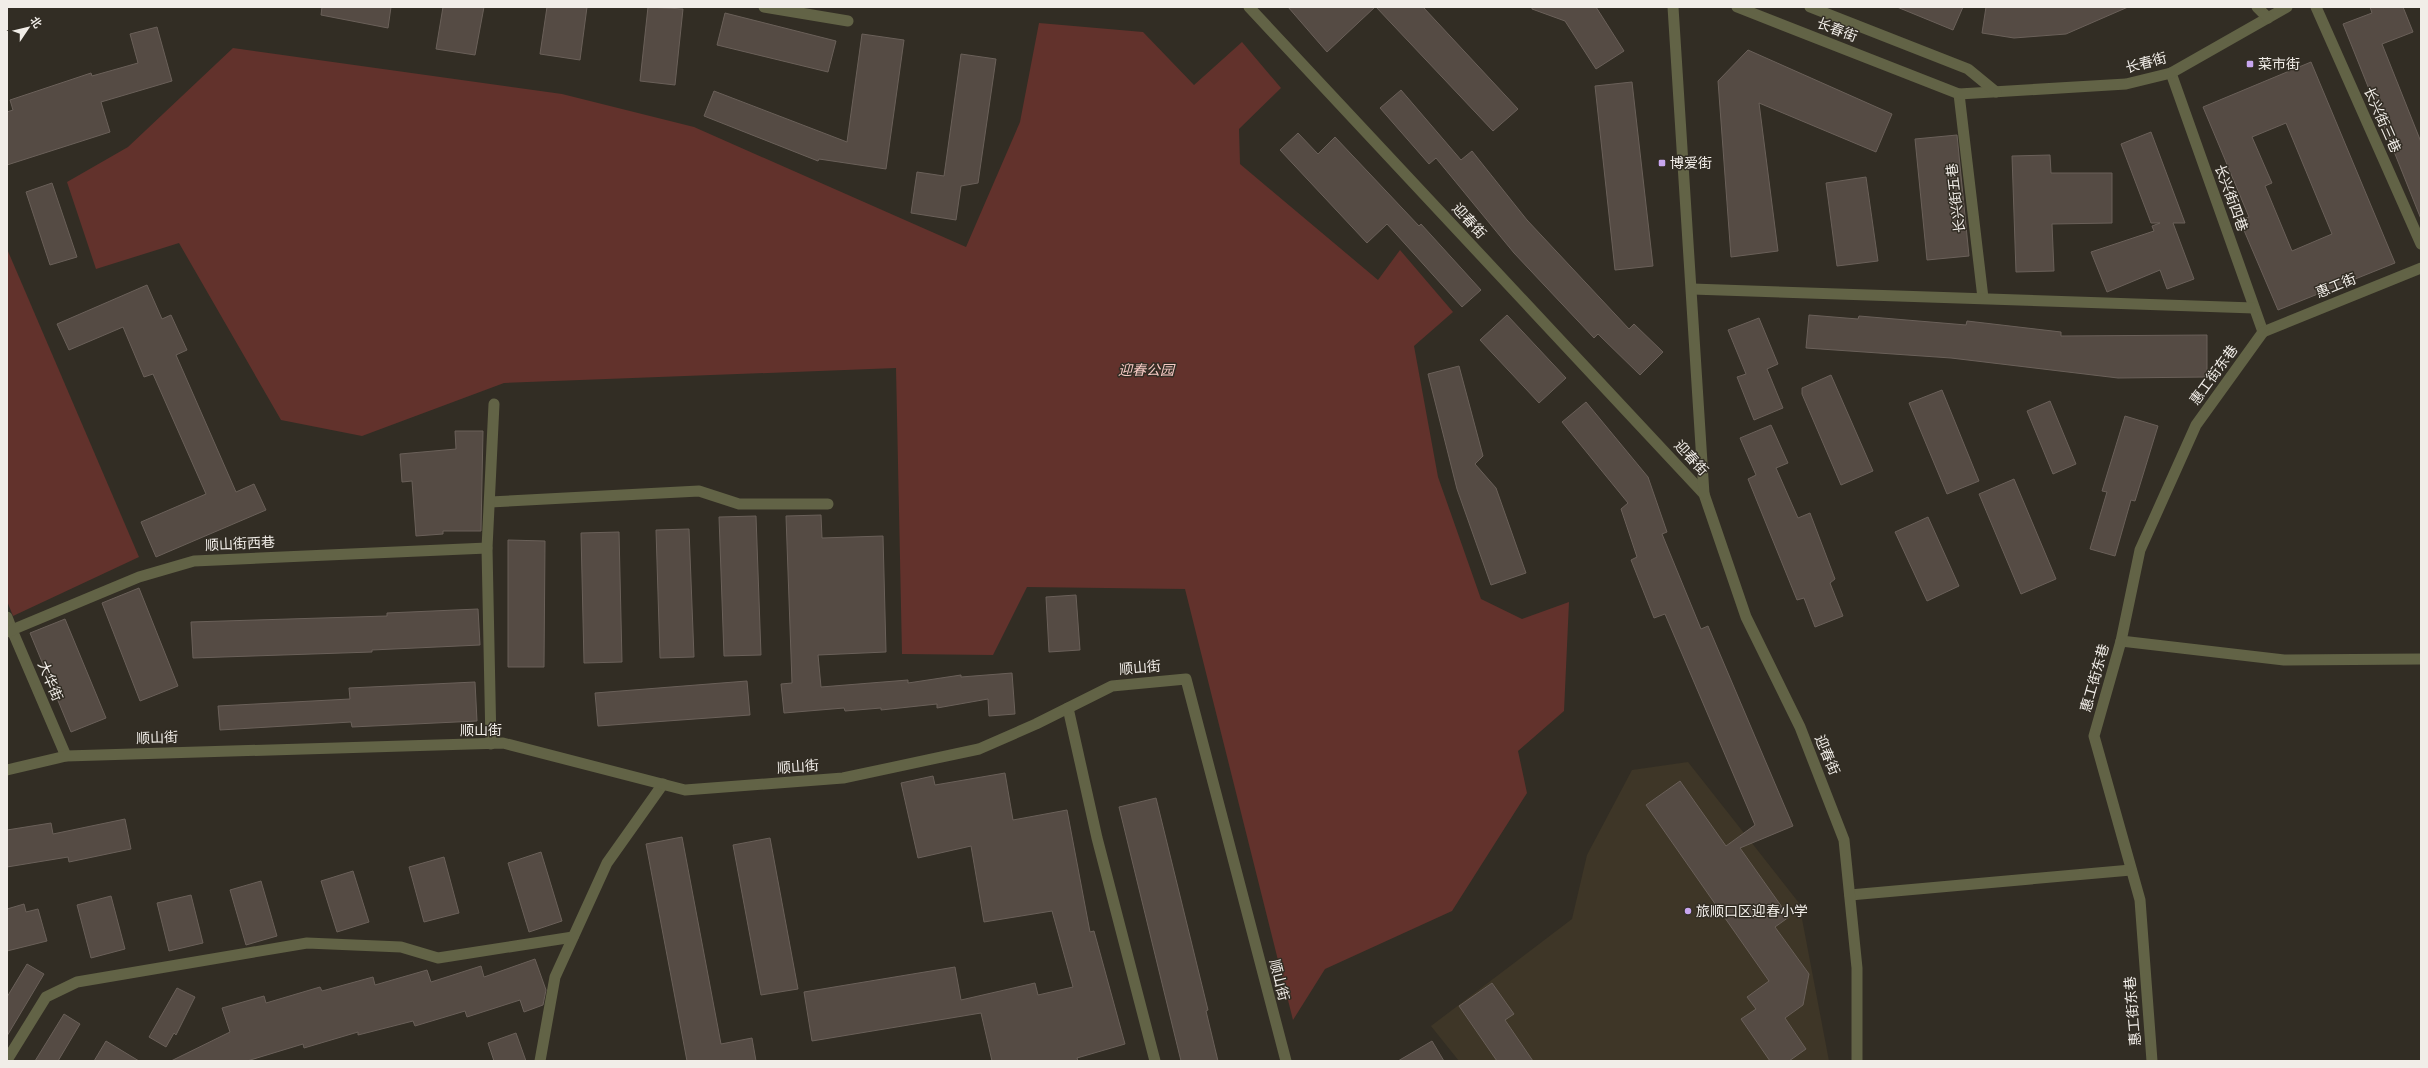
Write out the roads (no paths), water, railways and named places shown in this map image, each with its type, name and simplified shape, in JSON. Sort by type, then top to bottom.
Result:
[{"type":"street","points":[[764,7],[848,21]]},
{"type":"street","name":"迎春街","points":[[1249,7],[1704,494],[1746,617],[1800,727],[1842,833],[1857,968],[1857,1061]]},
{"type":"street","points":[[1672,7],[1692,289],[1704,494]]},
{"type":"street","name":"长春街","points":[[1737,7],[1959,94],[2126,84],[2170,73],[2287,7]]},
{"type":"street","name":"长春街","points":[[1810,7],[1968,69],[1996,92]]},
{"type":"street","points":[[2257,7],[2268,18]]},
{"type":"street","name":"长兴街三巷","points":[[2316,7],[2421,244]]},
{"type":"street","name":"长兴街四巷","points":[[2170,73],[2263,332]]},
{"type":"street","name":"长兴街五巷","points":[[1959,94],[1983,298]]},
{"type":"street","name":"惠工街","points":[[2263,332],[2421,268]]},
{"type":"street","points":[[1692,289],[2254,308]]},
{"type":"street","name":"惠工街东巷","points":[[2152,1061],[2140,900],[2094,736],[2121,641],[2140,550],[2193,432],[2263,332]]},
{"type":"street","points":[[490,744],[487,548],[494,404]]},
{"type":"street","points":[[490,502],[699,491],[739,504],[828,504]]},
{"type":"street","name":"顺山街西巷","points":[[10,631],[139,577],[194,562],[487,548]]},
{"type":"street","name":"大华街","points":[[7,617],[10,631],[66,756]]},
{"type":"street","points":[[2121,641],[2284,660],[2421,659]]},
{"type":"street","name":"顺山街","points":[[7,770],[66,756],[503,743],[686,790],[843,778],[980,749],[1112,686],[1186,679],[1286,1061]]},
{"type":"street","points":[[1068,708],[1097,838],[1155,1061]]},
{"type":"street","points":[[540,1061],[555,978],[573,937],[607,863],[663,784]]},
{"type":"street","points":[[1850,895],[2131,870]]},
{"type":"street","points":[[7,1060],[46,997],[78,982],[307,943],[401,947],[438,958],[573,937]]},
{"type":"place","name":"菜市街","points":[[2250,64]]},
{"type":"place","name":"博爱街","points":[[1662,163]]},
{"type":"place","name":"旅顺口区迎春小学","points":[[1688,911]]},
{"type":"park label","name":"迎春公园","points":[[1146,370]]}]
